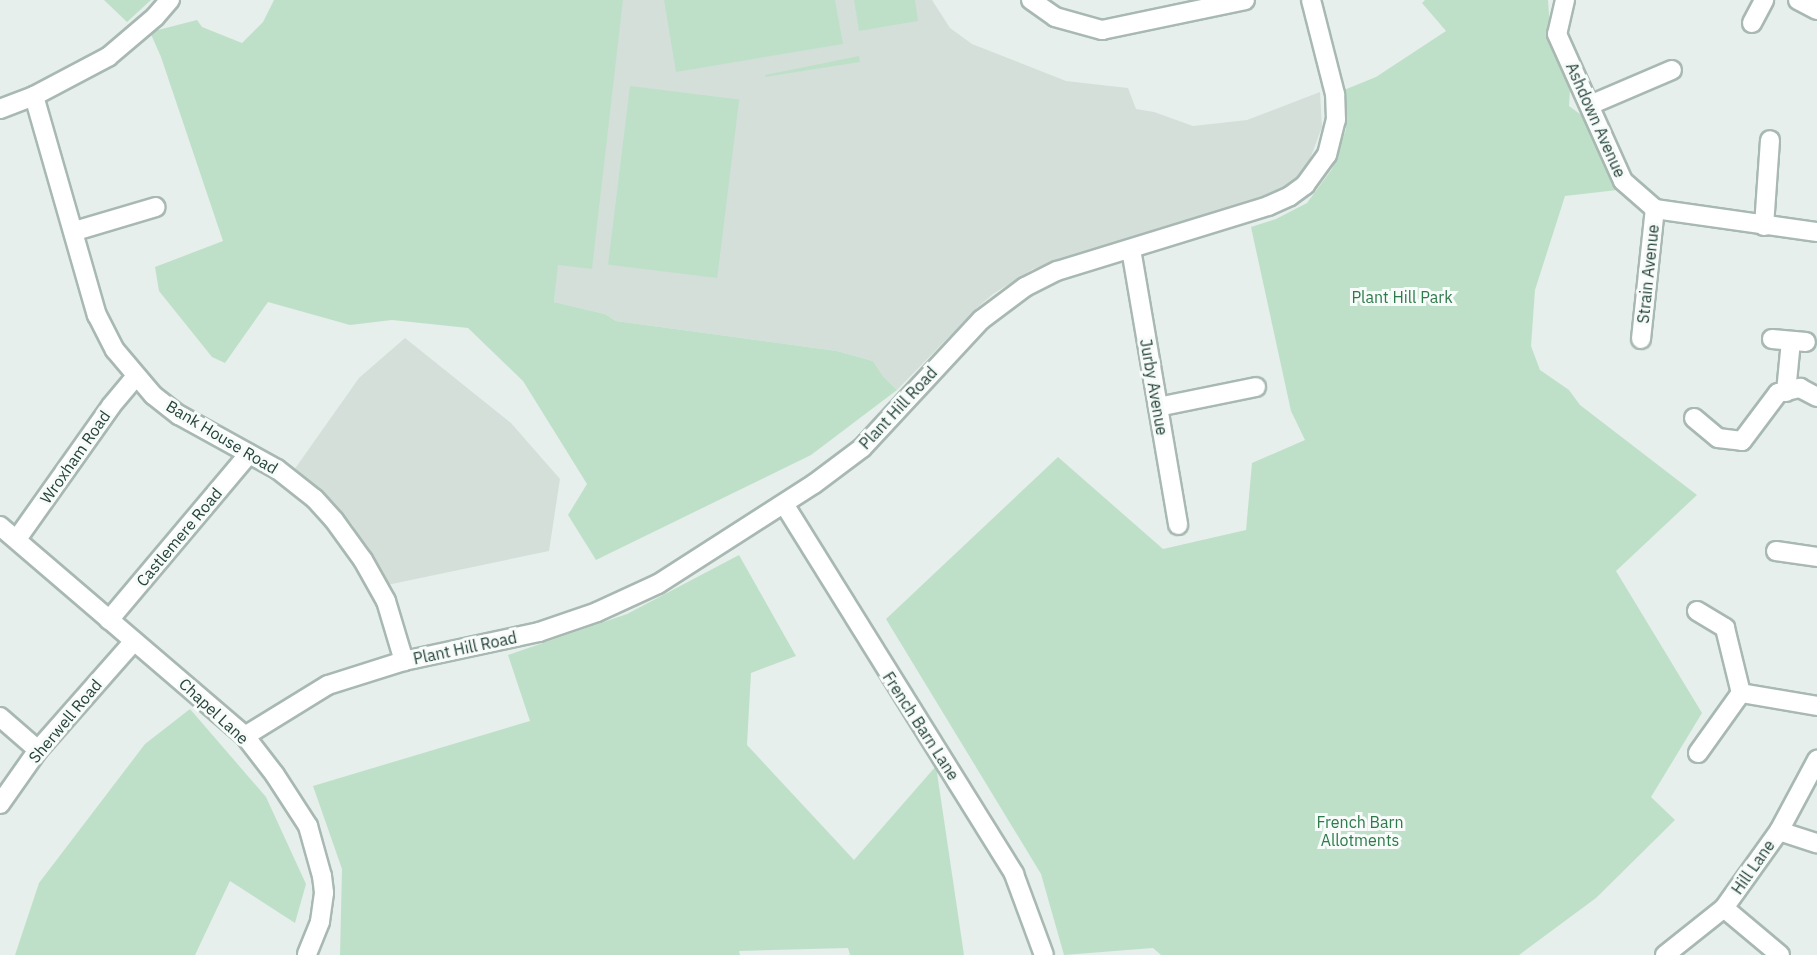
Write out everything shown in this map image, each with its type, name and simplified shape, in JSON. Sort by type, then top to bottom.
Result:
[{"type":"street","points":[[0,109],[34,96],[108,57],[155,17],[170,0]]},
{"type":"street","points":[[1031,0],[1055,17],[1102,30],[1171,9],[1245,0]]},
{"type":"street","name":"Plant Hill Road","points":[[244,736],[328,685],[404,661],[539,632],[597,612],[658,584],[784,504],[862,448],[981,320],[1003,302],[1058,272],[1281,201],[1305,185],[1318,169],[1332,142],[1336,120],[1335,94],[1311,0]]},
{"type":"street","name":"Ashdown Avenue","points":[[1565,0],[1557,34],[1623,181],[1655,209]]},
{"type":"street","points":[[1752,23],[1764,0]]},
{"type":"street","points":[[1798,0],[1817,10]]},
{"type":"street","points":[[1590,105],[1672,70]]},
{"type":"street","name":"Bank House Road","points":[[34,96],[75,231],[97,315],[115,350],[153,395],[179,415],[293,481],[315,499],[343,530],[386,601],[404,661]]},
{"type":"street","points":[[1764,226],[1770,140]]},
{"type":"street","points":[[75,231],[156,207]]},
{"type":"street","points":[[1655,209],[1817,232]]},
{"type":"street","name":"Strain Avenue","points":[[1641,339],[1655,209]]},
{"type":"street","name":"Jurby Avenue","points":[[1131,249],[1178,525]]},
{"type":"street","points":[[1772,339],[1798,342],[1786,392]]},
{"type":"street","name":"Wroxham Road","points":[[16,539],[111,406],[136,376]]},
{"type":"street","points":[[1158,407],[1256,387]]},
{"type":"street","points":[[1694,418],[1718,438],[1742,441],[1778,393],[1800,388],[1817,397]]},
{"type":"street","name":"Castlemere Road","points":[[109,620],[249,454]]},
{"type":"street","name":"French Barn Lane","points":[[784,504],[1014,874],[1044,955]]},
{"type":"street","name":"Chapel Lane","points":[[0,525],[244,736],[275,775],[308,826],[322,876],[323,909],[307,955]]},
{"type":"street","points":[[1776,551],[1817,557]]},
{"type":"street","points":[[1697,611],[1725,628],[1741,693],[1698,753]]},
{"type":"street","name":"Sherwell Road","points":[[0,804],[38,750],[134,641]]},
{"type":"street","points":[[1741,693],[1817,706]]},
{"type":"street","points":[[0,717],[38,750]]},
{"type":"street","name":"Hill Lane","points":[[1665,955],[1724,908],[1779,831],[1817,760]]},
{"type":"street","points":[[1779,831],[1817,843]]},
{"type":"street","points":[[1724,908],[1780,955]]},
{"type":"shaded area","points":[[469,0],[932,0],[950,28],[972,44],[1066,81],[1128,88],[1136,109],[1154,112],[1193,126],[1247,120],[1320,92],[1322,127],[1310,159],[1296,178],[1282,188],[1265,196],[1033,269],[993,294],[977,308],[897,390],[883,376],[873,361],[837,351],[616,321],[605,314],[554,302],[557,266]]},
{"type":"shaded area","points":[[405,338],[511,423],[560,479],[549,551],[387,585],[352,524],[294,470],[359,378]]},
{"type":"green space","points":[[104,0],[151,0],[127,22]]},
{"type":"green space","points":[[274,0],[623,0],[592,269],[558,265],[554,302],[605,314],[616,321],[837,351],[873,361],[883,376],[897,390],[811,455],[596,560],[568,515],[587,484],[523,381],[468,328],[392,320],[350,325],[268,302],[225,363],[212,357],[159,291],[155,267],[223,241],[161,57],[150,32],[197,20],[202,27],[242,43],[263,22]]},
{"type":"green space","points":[[664,0],[835,0],[843,44],[676,72]]},
{"type":"green space","points":[[854,0],[915,0],[918,21],[859,31]]},
{"type":"green space","points":[[1425,0],[1548,0],[1551,43],[1570,90],[1569,106],[1584,117],[1626,189],[1565,196],[1535,290],[1531,346],[1540,370],[1569,390],[1580,405],[1697,495],[1616,571],[1702,713],[1651,797],[1675,820],[1596,898],[1519,955],[1161,955],[1153,948],[1064,955],[1041,874],[886,619],[1058,457],[1163,549],[1246,530],[1252,463],[1305,440],[1291,411],[1251,227],[1276,219],[1307,203],[1332,169],[1346,129],[1344,90],[1376,77],[1446,31],[1422,3]]},
{"type":"green space","points":[[859,56],[860,62],[765,77],[765,75]]},
{"type":"green space","points":[[630,86],[739,99],[717,278],[608,265]]},
{"type":"green space","points":[[739,555],[796,656],[751,673],[747,745],[854,860],[936,766],[964,955],[850,955],[848,948],[739,951],[740,955],[340,955],[342,869],[313,786],[530,721],[508,655],[627,614]]},
{"type":"green space","points":[[190,709],[266,797],[306,884],[295,923],[230,881],[195,955],[15,955],[39,883],[145,744]]},
{"type":"park label","name":"Plant Hill Park","points":[[1402,297]]},
{"type":"park label","name":"French Barn Allotments","points":[[1360,831]]}]
